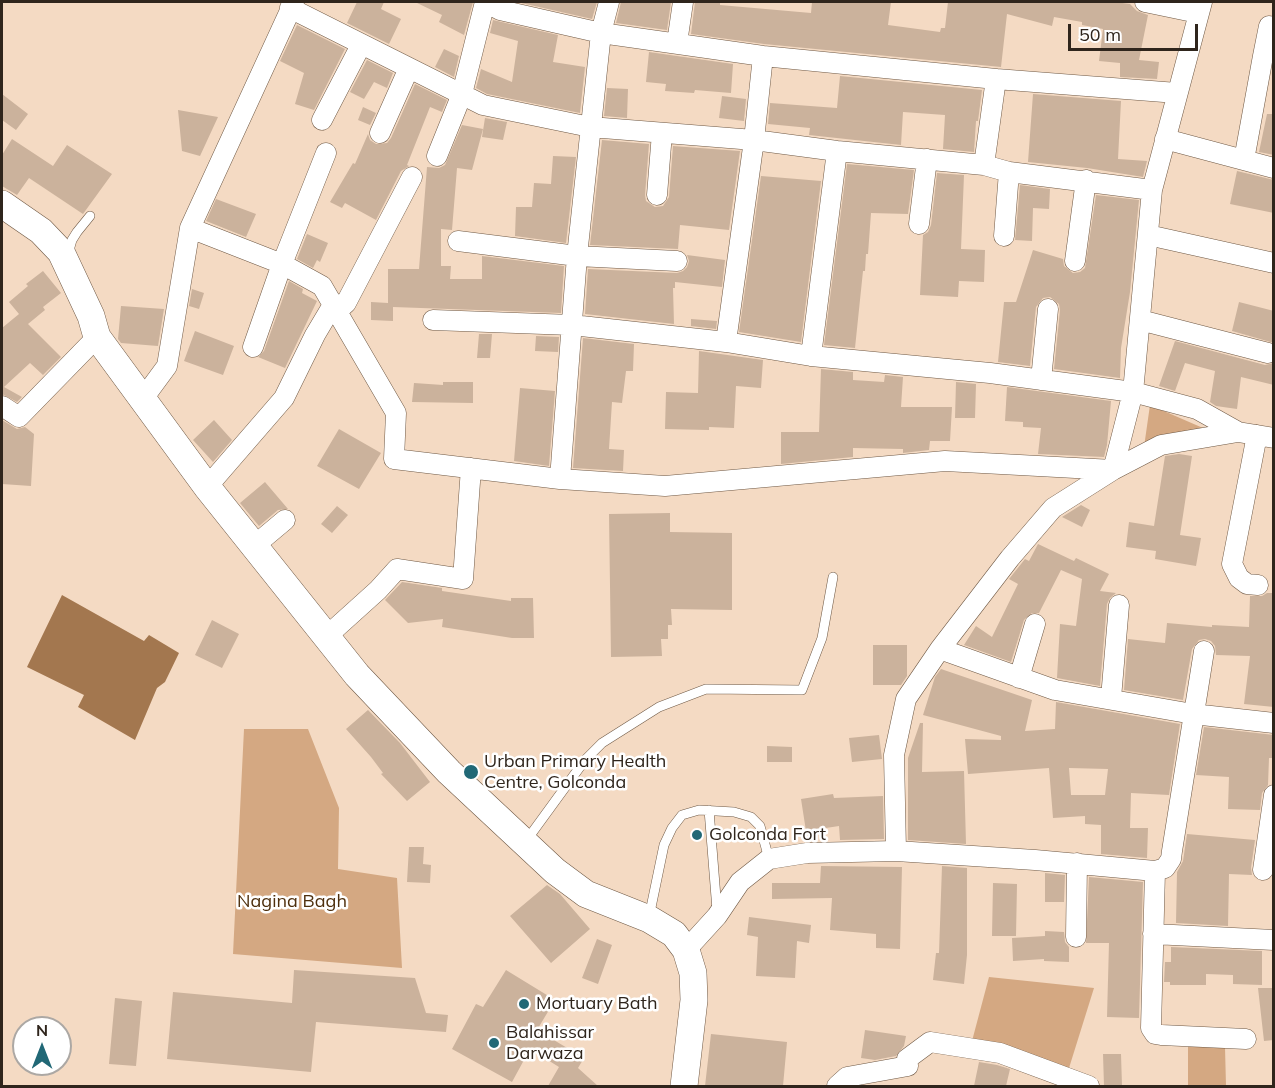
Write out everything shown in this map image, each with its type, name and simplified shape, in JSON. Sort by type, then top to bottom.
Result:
[{"type":"street","points":[[437,156],[462,94],[485,2],[500,10],[601,33],[763,56],[996,79],[1177,93]]},
{"type":"street","points":[[560,479],[577,256],[590,126],[601,33],[609,2]]},
{"type":"street","points":[[677,43],[683,2]]},
{"type":"street","points":[[1113,470],[1133,392],[1152,190],[1200,7],[1145,2]]},
{"type":"street","points":[[142,400],[167,366],[190,228],[292,5],[361,45],[483,105],[590,126],[754,140],[837,151],[984,165],[1009,171],[1152,190]]},
{"type":"street","points":[[1244,160],[1269,26],[1274,27]]},
{"type":"street","points":[[322,120],[361,45]]},
{"type":"street","points":[[726,342],[754,140],[763,56]]},
{"type":"street","points":[[380,134],[409,69]]},
{"type":"street","points":[[984,165],[996,79]]},
{"type":"street","points":[[657,195],[662,133]]},
{"type":"street","points":[[1165,139],[1274,168]]},
{"type":"street","points":[[811,356],[837,151]]},
{"type":"street","points":[[253,347],[282,264],[326,153]]},
{"type":"street","points":[[919,224],[927,159]]},
{"type":"street","points":[[1004,236],[1009,171]]},
{"type":"street","points":[[207,487],[284,398],[315,335],[336,307],[346,303],[412,177]]},
{"type":"street","points":[[1075,261],[1086,180]]},
{"type":"street","points":[[2,204],[41,231],[61,252],[91,316],[97,337],[207,487],[357,675],[449,772],[555,871],[586,894],[608,905],[649,919],[674,934],[686,950],[693,973],[694,1000],[684,1086]]},
{"type":"street","points":[[190,228],[282,264],[322,286],[396,413],[394,459],[560,479],[664,486],[945,461],[1113,470]]},
{"type":"street","points":[[1148,235],[1274,263]]},
{"type":"street","points":[[458,241],[577,256],[677,261]]},
{"type":"street","points":[[1041,380],[1048,309]]},
{"type":"street","points":[[433,320],[572,325],[726,342],[811,356],[1133,392],[1197,409],[1256,435]]},
{"type":"street","points":[[1140,320],[1268,352]]},
{"type":"street","points":[[2,406],[19,417],[97,337]]},
{"type":"street","points":[[896,850],[894,755],[906,699],[940,649],[1010,558],[1053,508],[1113,470],[1161,445],[1256,435]]},
{"type":"street","points":[[1256,435],[1232,564],[1239,578],[1247,584],[1258,585]]},
{"type":"street","points":[[327,636],[378,590],[397,569],[463,579],[471,468]]},
{"type":"street","points":[[254,546],[285,520]]},
{"type":"street","points":[[1111,698],[1119,605]]},
{"type":"street","points":[[1019,678],[1035,624]]},
{"type":"street","points":[[940,649],[1055,690],[1193,714],[1274,723]]},
{"type":"street","points":[[686,950],[717,915],[740,882],[769,859],[807,853],[896,850],[1155,871],[1165,868],[1171,859],[1204,651]]},
{"type":"street","points":[[1263,870],[1274,795]]},
{"type":"street","points":[[1076,937],[1077,863]]},
{"type":"street","points":[[1155,871],[1150,1024],[1155,1034],[1246,1039]]},
{"type":"street","points":[[1153,934],[1274,940]]},
{"type":"street","points":[[837,1086],[847,1077],[908,1066],[907,1059],[930,1042],[1000,1053],[1089,1086]]},
{"type":"lane","points":[[65,262],[72,240],[90,216]]},
{"type":"lane","points":[[524,843],[585,760],[602,743],[659,707],[706,689],[802,690],[822,638],[833,577]]},
{"type":"lane","points":[[649,919],[664,845],[672,828],[682,815],[699,810],[709,810],[734,812],[751,818],[760,826],[769,859]]},
{"type":"lane","points":[[709,810],[717,915]]},
{"type":"green space","points":[[1150,405],[1203,428],[1144,447]]},
{"type":"green space","name":"Nagina Bagh","points":[[244,729],[308,729],[339,808],[338,869],[397,878],[402,968],[233,954]]},
{"type":"green space","points":[[989,977],[1094,988],[1069,1068],[972,1041]]},
{"type":"green space","points":[[1188,1045],[1225,1047],[1226,1086],[1188,1086]]},
{"type":"shaded area","points":[[62,595],[144,641],[149,635],[179,653],[165,682],[157,688],[135,740],[78,707],[84,695],[27,667]]},
{"type":"building","points":[[357,2],[384,2],[381,9],[401,19],[389,44],[347,23]]},
{"type":"building","points":[[415,2],[473,2],[464,35],[439,22],[442,15]]},
{"type":"building","points":[[517,2],[597,2],[592,19]]},
{"type":"building","points":[[621,2],[671,2],[667,30],[616,23]]},
{"type":"building","points":[[695,2],[720,2],[720,5],[811,13],[812,2],[891,2],[888,25],[940,32],[941,28],[945,28],[948,2],[1115,2],[1130,4],[1137,11],[1148,15],[1139,60],[1159,62],[1157,79],[1120,77],[1120,63],[1099,61],[1103,29],[1082,25],[1082,22],[1054,17],[1052,26],[1007,14],[1001,67],[764,44],[691,34]]},
{"type":"building","points":[[493,20],[558,35],[553,62],[585,67],[580,113],[487,94],[476,88],[481,69],[512,82],[518,41],[490,33]]},
{"type":"building","points":[[297,25],[345,49],[314,110],[295,104],[304,73],[280,61]]},
{"type":"building","points":[[444,49],[459,56],[454,77],[435,67]]},
{"type":"building","points":[[649,52],[733,64],[731,93],[695,90],[694,93],[665,91],[666,84],[646,82]]},
{"type":"building","points":[[367,60],[393,73],[387,88],[374,82],[364,99],[350,92]]},
{"type":"building","points":[[840,76],[982,90],[978,121],[976,121],[974,152],[943,149],[945,115],[903,112],[901,145],[809,135],[810,128],[768,124],[770,103],[837,108]]},
{"type":"building","points":[[415,84],[447,100],[442,112],[430,107],[407,165],[409,166],[401,171],[376,220],[345,203],[342,208],[330,202],[353,163],[355,164],[368,134],[370,140],[376,144],[387,143],[391,138]]},
{"type":"building","points":[[607,88],[628,89],[627,118],[604,116]]},
{"type":"building","points":[[2,94],[28,114],[16,130],[2,120]]},
{"type":"building","points":[[1033,94],[1121,101],[1118,159],[1147,161],[1143,177],[1028,162]]},
{"type":"building","points":[[722,96],[746,99],[744,121],[719,118]]},
{"type":"building","points":[[363,107],[376,113],[370,125],[358,120]]},
{"type":"building","points":[[178,110],[218,117],[200,156],[182,151]]},
{"type":"building","points":[[1267,114],[1274,114],[1274,155],[1259,152]]},
{"type":"building","points":[[485,118],[507,122],[503,140],[482,137]]},
{"type":"building","points":[[462,125],[483,129],[472,170],[457,168],[452,230],[441,229],[441,266],[451,266],[450,279],[482,279],[482,256],[564,266],[561,313],[393,307],[393,321],[371,320],[371,302],[388,303],[388,269],[419,269],[427,167],[439,168],[445,165]]},
{"type":"building","points":[[12,139],[53,166],[67,145],[112,174],[83,214],[29,178],[17,195],[2,186],[2,155]]},
{"type":"building","points":[[602,140],[649,144],[645,195],[646,201],[655,207],[663,206],[669,197],[673,146],[740,151],[729,230],[680,225],[678,249],[590,245]]},
{"type":"building","points":[[553,156],[576,157],[566,243],[515,236],[516,207],[532,207],[534,183],[551,184]]},
{"type":"building","points":[[847,164],[914,170],[908,214],[871,213],[868,254],[866,254],[865,271],[863,271],[855,348],[824,345]]},
{"type":"building","points":[[1237,171],[1274,180],[1274,213],[1230,204]]},
{"type":"building","points":[[937,173],[964,175],[961,249],[985,250],[984,282],[959,281],[958,297],[920,295],[923,235],[928,232],[931,225]]},
{"type":"building","points":[[761,176],[821,181],[801,342],[739,332]]},
{"type":"building","points":[[1020,185],[1050,189],[1049,209],[1033,208],[1032,241],[1015,240]]},
{"type":"building","points":[[1096,195],[1139,200],[1130,292],[1121,348],[1120,378],[1054,369],[1060,310],[1059,304],[1050,297],[1043,298],[1036,307],[1030,366],[998,362],[1004,302],[1016,302],[1033,250],[1063,259],[1064,266],[1073,273],[1085,268]]},
{"type":"building","points":[[216,199],[256,214],[246,237],[206,221]]},
{"type":"building","points":[[307,234],[328,243],[320,262],[317,260],[313,268],[297,259]]},
{"type":"building","points":[[687,255],[725,260],[722,287],[675,282],[675,288],[673,288],[674,324],[585,314],[588,269],[677,273],[687,267],[689,261]]},
{"type":"building","points":[[43,271],[61,293],[43,307],[45,310],[28,324],[61,357],[43,375],[30,363],[4,387],[22,397],[17,402],[2,394],[2,328],[19,314],[9,302],[28,286],[26,284]]},
{"type":"building","points":[[289,281],[303,289],[302,293],[317,301],[285,368],[258,357],[264,351]]},
{"type":"building","points":[[192,289],[204,293],[199,309],[189,306]]},
{"type":"building","points":[[1239,302],[1274,311],[1274,343],[1232,331]]},
{"type":"building","points":[[121,306],[164,309],[158,346],[121,343],[118,339]]},
{"type":"building","points":[[691,319],[717,321],[716,329],[691,326]]},
{"type":"building","points":[[195,331],[234,346],[223,375],[184,361]]},
{"type":"building","points":[[479,334],[492,334],[490,358],[477,358]]},
{"type":"building","points":[[536,336],[559,337],[558,352],[535,351]]},
{"type":"building","points":[[583,338],[634,344],[633,371],[626,371],[622,403],[612,402],[609,449],[624,450],[623,471],[573,468]]},
{"type":"building","points":[[1175,341],[1265,365],[1274,363],[1274,385],[1241,377],[1237,409],[1216,406],[1210,402],[1215,371],[1185,363],[1175,391],[1159,386]]},
{"type":"building","points":[[699,351],[763,360],[761,388],[736,386],[734,428],[665,429],[666,392],[698,393]]},
{"type":"building","points":[[821,369],[853,372],[853,380],[884,382],[885,375],[903,377],[901,407],[952,407],[950,441],[930,441],[929,450],[903,453],[903,449],[853,448],[853,457],[781,464],[781,432],[819,432]]},
{"type":"building","points":[[443,382],[473,382],[473,403],[412,402],[414,383],[443,385]]},
{"type":"building","points":[[956,382],[976,384],[975,418],[955,418]]},
{"type":"building","points":[[1007,387],[1111,401],[1104,457],[1038,454],[1041,428],[1023,427],[1023,422],[1005,421]]},
{"type":"building","points":[[520,388],[555,391],[549,466],[514,461]]},
{"type":"building","points":[[2,420],[17,429],[25,427],[34,434],[31,486],[2,484]]},
{"type":"building","points":[[214,420],[232,440],[213,462],[193,440]]},
{"type":"building","points":[[339,429],[381,453],[359,489],[317,466]]},
{"type":"building","points":[[1179,454],[1192,456],[1180,535],[1201,538],[1196,566],[1155,559],[1156,551],[1126,547],[1129,522],[1154,526],[1165,456]]},
{"type":"building","points":[[265,482],[288,509],[278,510],[259,526],[240,503]]},
{"type":"building","points":[[1081,505],[1090,510],[1082,527],[1062,517]]},
{"type":"building","points":[[337,506],[348,515],[332,533],[321,524]]},
{"type":"building","points":[[670,513],[670,532],[732,533],[732,610],[671,609],[672,625],[668,625],[668,639],[661,639],[662,656],[611,657],[609,514]]},
{"type":"building","points":[[1038,544],[1074,561],[1076,558],[1109,574],[1100,591],[1116,593],[1107,604],[1100,686],[1057,678],[1060,624],[1076,626],[1082,579],[1061,570],[1039,613],[1032,613],[1024,620],[1011,662],[964,645],[976,626],[992,637],[1018,584],[1009,579],[1025,559],[1029,561]]},
{"type":"building","points":[[402,582],[442,588],[442,591],[511,601],[511,598],[533,598],[534,638],[512,638],[442,627],[443,619],[408,623],[385,600]]},
{"type":"building","points":[[1274,593],[1274,707],[1244,704],[1250,656],[1216,655],[1215,646],[1211,641],[1205,639],[1199,640],[1192,649],[1183,700],[1124,690],[1128,639],[1165,643],[1167,623],[1212,627],[1212,625],[1249,627],[1250,596],[1262,596]]},
{"type":"building","points":[[212,620],[239,634],[222,668],[195,655]]},
{"type":"building","points":[[873,645],[907,645],[907,676],[901,685],[873,685]]},
{"type":"building","points":[[941,669],[1032,700],[1025,731],[1055,729],[1056,702],[1180,724],[1169,795],[1131,793],[1130,828],[1148,828],[1147,858],[1101,854],[1101,825],[1085,824],[1085,816],[1053,818],[1049,768],[968,774],[965,739],[1001,740],[1001,736],[923,715],[935,677]],"holes":[[[1069,768],[1108,769],[1105,795],[1071,795]]]},
{"type":"building","points":[[368,710],[400,743],[430,782],[407,801],[381,774],[383,773],[371,757],[346,729]]},
{"type":"building","points":[[920,723],[923,723],[922,772],[964,771],[966,844],[908,840],[908,758]]},
{"type":"building","points":[[1204,727],[1274,735],[1272,758],[1269,758],[1268,785],[1262,793],[1260,810],[1228,809],[1229,777],[1196,775]]},
{"type":"building","points":[[879,735],[882,759],[852,762],[849,738]]},
{"type":"building","points":[[767,746],[792,747],[792,762],[767,762]]},
{"type":"building","points":[[833,794],[834,798],[883,796],[884,839],[840,840],[839,826],[806,831],[801,799]]},
{"type":"building","points":[[1187,834],[1255,840],[1252,875],[1229,874],[1228,926],[1176,923],[1177,872],[1183,861]]},
{"type":"building","points":[[409,847],[424,847],[423,864],[431,865],[430,883],[407,882]]},
{"type":"building","points":[[821,866],[902,867],[900,949],[876,948],[876,934],[830,930],[832,898],[772,899],[772,883],[820,883]]},
{"type":"building","points":[[942,866],[967,868],[967,955],[964,984],[933,980],[936,953],[939,953]]},
{"type":"building","points":[[1045,873],[1065,875],[1064,902],[1045,902]]},
{"type":"building","points":[[1089,877],[1143,882],[1139,1018],[1107,1017],[1109,943],[1086,943]]},
{"type":"building","points":[[993,883],[1017,884],[1016,936],[992,936]]},
{"type":"building","points":[[547,885],[560,894],[590,929],[551,963],[510,916]]},
{"type":"building","points":[[749,917],[811,925],[809,943],[797,941],[795,978],[756,976],[758,937],[747,935]]},
{"type":"building","points":[[1045,931],[1064,932],[1065,942],[1069,947],[1069,962],[1044,961],[1044,959],[1013,961],[1012,938],[1045,936]]},
{"type":"building","points":[[597,939],[612,945],[598,984],[582,978]]},
{"type":"building","points":[[1171,947],[1262,951],[1262,985],[1233,984],[1233,975],[1206,974],[1206,985],[1170,985],[1170,982],[1164,982],[1165,962],[1171,962]]},
{"type":"building","points":[[294,970],[415,978],[426,1013],[448,1015],[446,1032],[316,1022],[311,1072],[167,1059],[173,992],[292,1003]]},
{"type":"building","points":[[506,970],[555,1000],[537,1030],[584,1058],[578,1068],[598,1086],[548,1086],[559,1067],[530,1049],[512,1082],[452,1049],[476,1004],[483,1007]]},
{"type":"building","points":[[1258,988],[1274,988],[1274,1040],[1264,1041]]},
{"type":"building","points":[[115,998],[142,1001],[136,1066],[109,1064]]},
{"type":"building","points":[[865,1030],[906,1036],[904,1046],[896,1056],[875,1060],[861,1058]]},
{"type":"building","points":[[711,1034],[787,1042],[783,1086],[705,1086]]},
{"type":"building","points":[[1103,1054],[1121,1054],[1122,1086],[1104,1086]]},
{"type":"building","points":[[979,1062],[1010,1069],[1006,1086],[974,1086]]},
{"type":"place","name":"Urban Primary Health Centre, Golconda","points":[[471,772]]},
{"type":"place","name":"Golconda Fort","points":[[697,835]]},
{"type":"place","name":"Mortuary Bath","points":[[524,1004]]},
{"type":"place","name":"Balahissar Darwaza","points":[[494,1043]]}]
